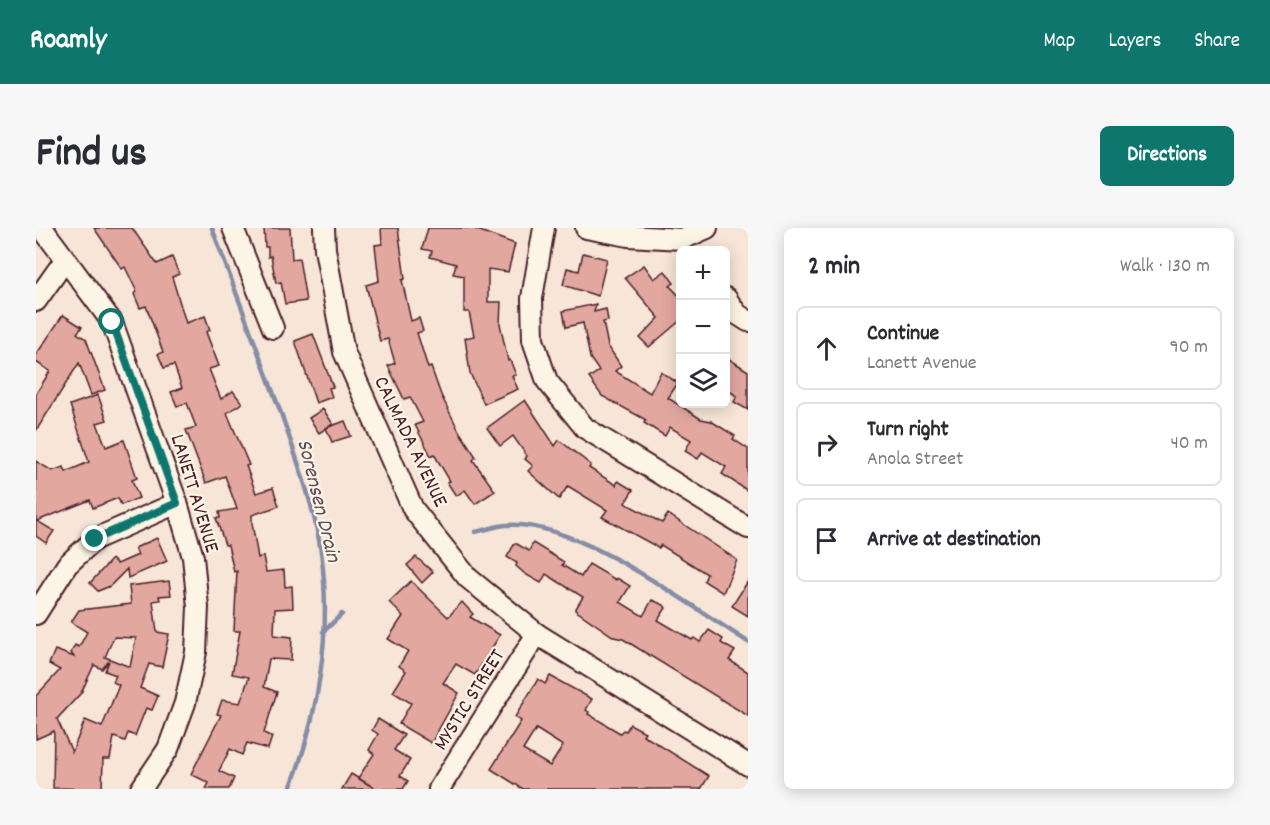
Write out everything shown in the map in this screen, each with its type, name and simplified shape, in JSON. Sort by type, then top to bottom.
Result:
[{"type":"street","name":"LANETT AVENUE","points":[[42,228],[112,322],[177,503],[193,557],[198,607],[196,652],[185,703],[168,749],[141,789]]},
{"type":"street","points":[[233,228],[273,328]]},
{"type":"street","name":"CALMADA AVENUE","points":[[324,228],[325,249],[344,352],[413,509],[468,578],[537,634],[748,765]]},
{"type":"street","points":[[544,228],[532,298],[532,340],[547,381],[585,428],[748,528]]},
{"type":"street","points":[[586,228],[686,245],[707,228]]},
{"type":"street","points":[[36,301],[65,260]]},
{"type":"street","points":[[727,300],[737,314],[748,321]]},
{"type":"street","points":[[36,614],[68,565],[95,539],[177,503]]},
{"type":"street","name":"MYSTIC STREET","points":[[447,786],[537,634]]},
{"type":"building","points":[[94,228],[132,228],[157,264],[172,257],[179,274],[172,277],[186,323],[205,316],[210,330],[206,332],[219,366],[209,369],[221,399],[233,391],[242,403],[227,413],[249,465],[246,466],[256,493],[273,488],[279,506],[252,515],[252,523],[258,558],[263,556],[266,572],[284,570],[285,587],[292,586],[293,608],[275,609],[274,635],[292,637],[291,660],[269,659],[264,687],[277,692],[264,733],[272,737],[268,749],[247,743],[242,755],[230,749],[219,771],[234,778],[229,789],[206,789],[209,783],[191,774],[221,715],[217,714],[222,700],[240,703],[249,677],[232,674],[240,631],[234,631],[237,571],[234,572],[228,545],[225,545],[216,518],[220,518],[219,512],[237,509],[225,476],[206,483],[186,430],[196,427],[187,403],[177,406],[171,392],[182,388],[174,365],[164,368],[158,354],[163,352],[146,306],[140,308],[134,294],[137,292],[125,267],[122,269]]},
{"type":"building","points":[[264,228],[290,228],[292,259],[299,258],[306,301],[285,304],[281,282],[276,283],[271,256],[268,257],[268,247],[265,247]]},
{"type":"building","points":[[381,228],[398,228],[405,279],[402,280],[411,321],[419,318],[423,331],[417,333],[428,368],[431,367],[441,395],[459,431],[476,457],[473,460],[495,491],[475,504],[465,490],[456,496],[447,482],[450,481],[434,454],[431,456],[415,425],[423,422],[410,397],[404,399],[388,366],[395,363],[388,339],[380,341],[366,285],[379,281],[375,245],[382,244]]},
{"type":"building","points":[[428,228],[472,228],[515,244],[508,272],[488,269],[488,302],[501,302],[500,324],[508,361],[510,360],[516,375],[512,376],[518,389],[484,404],[470,373],[465,338],[474,336],[469,312],[464,312],[464,276],[453,274],[456,264],[430,257],[432,251],[422,249]]},
{"type":"building","points":[[583,253],[607,259],[598,296],[563,285],[567,268],[579,271]]},
{"type":"building","points":[[644,265],[654,279],[665,271],[674,283],[670,286],[676,293],[676,324],[649,347],[640,338],[659,318],[625,278]]},
{"type":"building","points":[[596,304],[594,312],[606,309],[608,321],[603,322],[608,346],[621,366],[615,371],[650,393],[661,372],[676,382],[676,386],[668,398],[676,403],[676,408],[684,408],[701,419],[711,421],[735,436],[733,439],[748,449],[748,491],[722,474],[726,467],[702,452],[698,459],[685,451],[691,440],[670,427],[665,436],[644,423],[646,420],[602,396],[589,378],[599,371],[590,358],[583,323],[566,327],[563,311]]},
{"type":"building","points":[[63,315],[82,327],[77,333],[86,339],[105,390],[91,395],[79,363],[36,431],[36,394],[50,371],[36,362],[36,355]]},
{"type":"building","points":[[313,334],[333,387],[329,388],[332,397],[316,403],[295,341]]},
{"type":"building","points":[[730,360],[748,371],[748,410],[734,402],[737,396],[730,392]]},
{"type":"building","points":[[98,395],[107,420],[97,423],[106,447],[124,440],[137,478],[132,480],[139,498],[121,505],[118,498],[93,508],[90,500],[37,521],[54,531],[46,543],[36,536],[36,461],[52,471],[64,467],[66,472],[89,462],[70,405]]},
{"type":"building","points":[[525,400],[555,446],[559,440],[591,465],[589,468],[616,485],[618,481],[633,490],[625,503],[662,523],[668,514],[737,560],[723,593],[704,581],[707,574],[661,545],[659,548],[602,517],[607,510],[568,486],[559,499],[528,471],[533,466],[525,459],[527,456],[513,436],[500,446],[487,428]]},
{"type":"building","points":[[323,409],[333,424],[319,433],[309,418]]},
{"type":"building","points":[[345,421],[351,436],[332,442],[326,428]]},
{"type":"building","points":[[157,538],[167,561],[128,578],[127,569],[110,586],[98,591],[90,583],[112,559],[117,564],[138,555],[135,548]]},
{"type":"building","points":[[515,543],[529,551],[533,543],[564,562],[562,565],[581,577],[589,564],[616,580],[617,578],[630,586],[620,602],[643,616],[652,600],[664,605],[666,608],[658,620],[692,640],[694,638],[700,642],[709,630],[723,639],[721,643],[735,651],[729,660],[748,672],[748,716],[623,639],[614,637],[575,610],[583,597],[546,574],[541,583],[525,574],[516,566],[517,563],[507,557]]},
{"type":"building","points":[[416,557],[433,572],[422,583],[407,565]]},
{"type":"building","points":[[169,581],[171,595],[159,596],[160,600],[153,601],[157,632],[169,634],[162,667],[149,664],[140,688],[158,696],[152,710],[146,708],[135,736],[128,733],[125,741],[114,737],[110,759],[103,759],[102,789],[53,788],[54,731],[36,739],[36,696],[60,670],[49,664],[55,650],[74,657],[71,653],[75,645],[79,647],[87,632],[71,622],[79,610],[131,604],[129,586]],"holes":[[[114,637],[136,638],[130,667],[105,657]],[[109,661],[105,671],[116,675],[113,682],[119,685],[102,727],[85,720],[72,752],[57,719],[81,693],[94,665],[102,669]]]},
{"type":"building","points":[[411,581],[448,617],[462,602],[473,614],[470,617],[500,635],[475,675],[456,664],[443,683],[459,693],[431,743],[399,724],[411,703],[393,692],[406,671],[399,666],[408,651],[388,639],[403,616],[389,602]]},
{"type":"building","points":[[748,581],[748,616],[732,606]]},
{"type":"building","points":[[550,676],[592,699],[586,710],[588,714],[620,733],[623,730],[626,731],[630,724],[645,732],[643,735],[709,776],[701,789],[523,789],[491,769],[521,721],[515,717],[538,679],[545,684]],"holes":[[[536,729],[563,746],[550,766],[523,750]]]},
{"type":"building","points":[[378,719],[404,735],[394,750],[410,760],[400,776],[408,781],[403,789],[376,789],[358,778],[374,754],[369,750],[378,734],[372,730]]},
{"type":"building","points":[[351,774],[376,789],[342,789]]},
{"type":"waterway","name":"Sorensen Drain","points":[[212,228],[299,466],[310,500],[321,552],[324,582],[324,642],[309,732],[290,789]]},
{"type":"waterway","points":[[475,532],[506,525],[534,527],[565,536],[631,567],[748,642]]},
{"type":"waterway","points":[[323,632],[342,614]]},
{"type":"route","points":[[95,539],[177,503],[112,322]]}]
